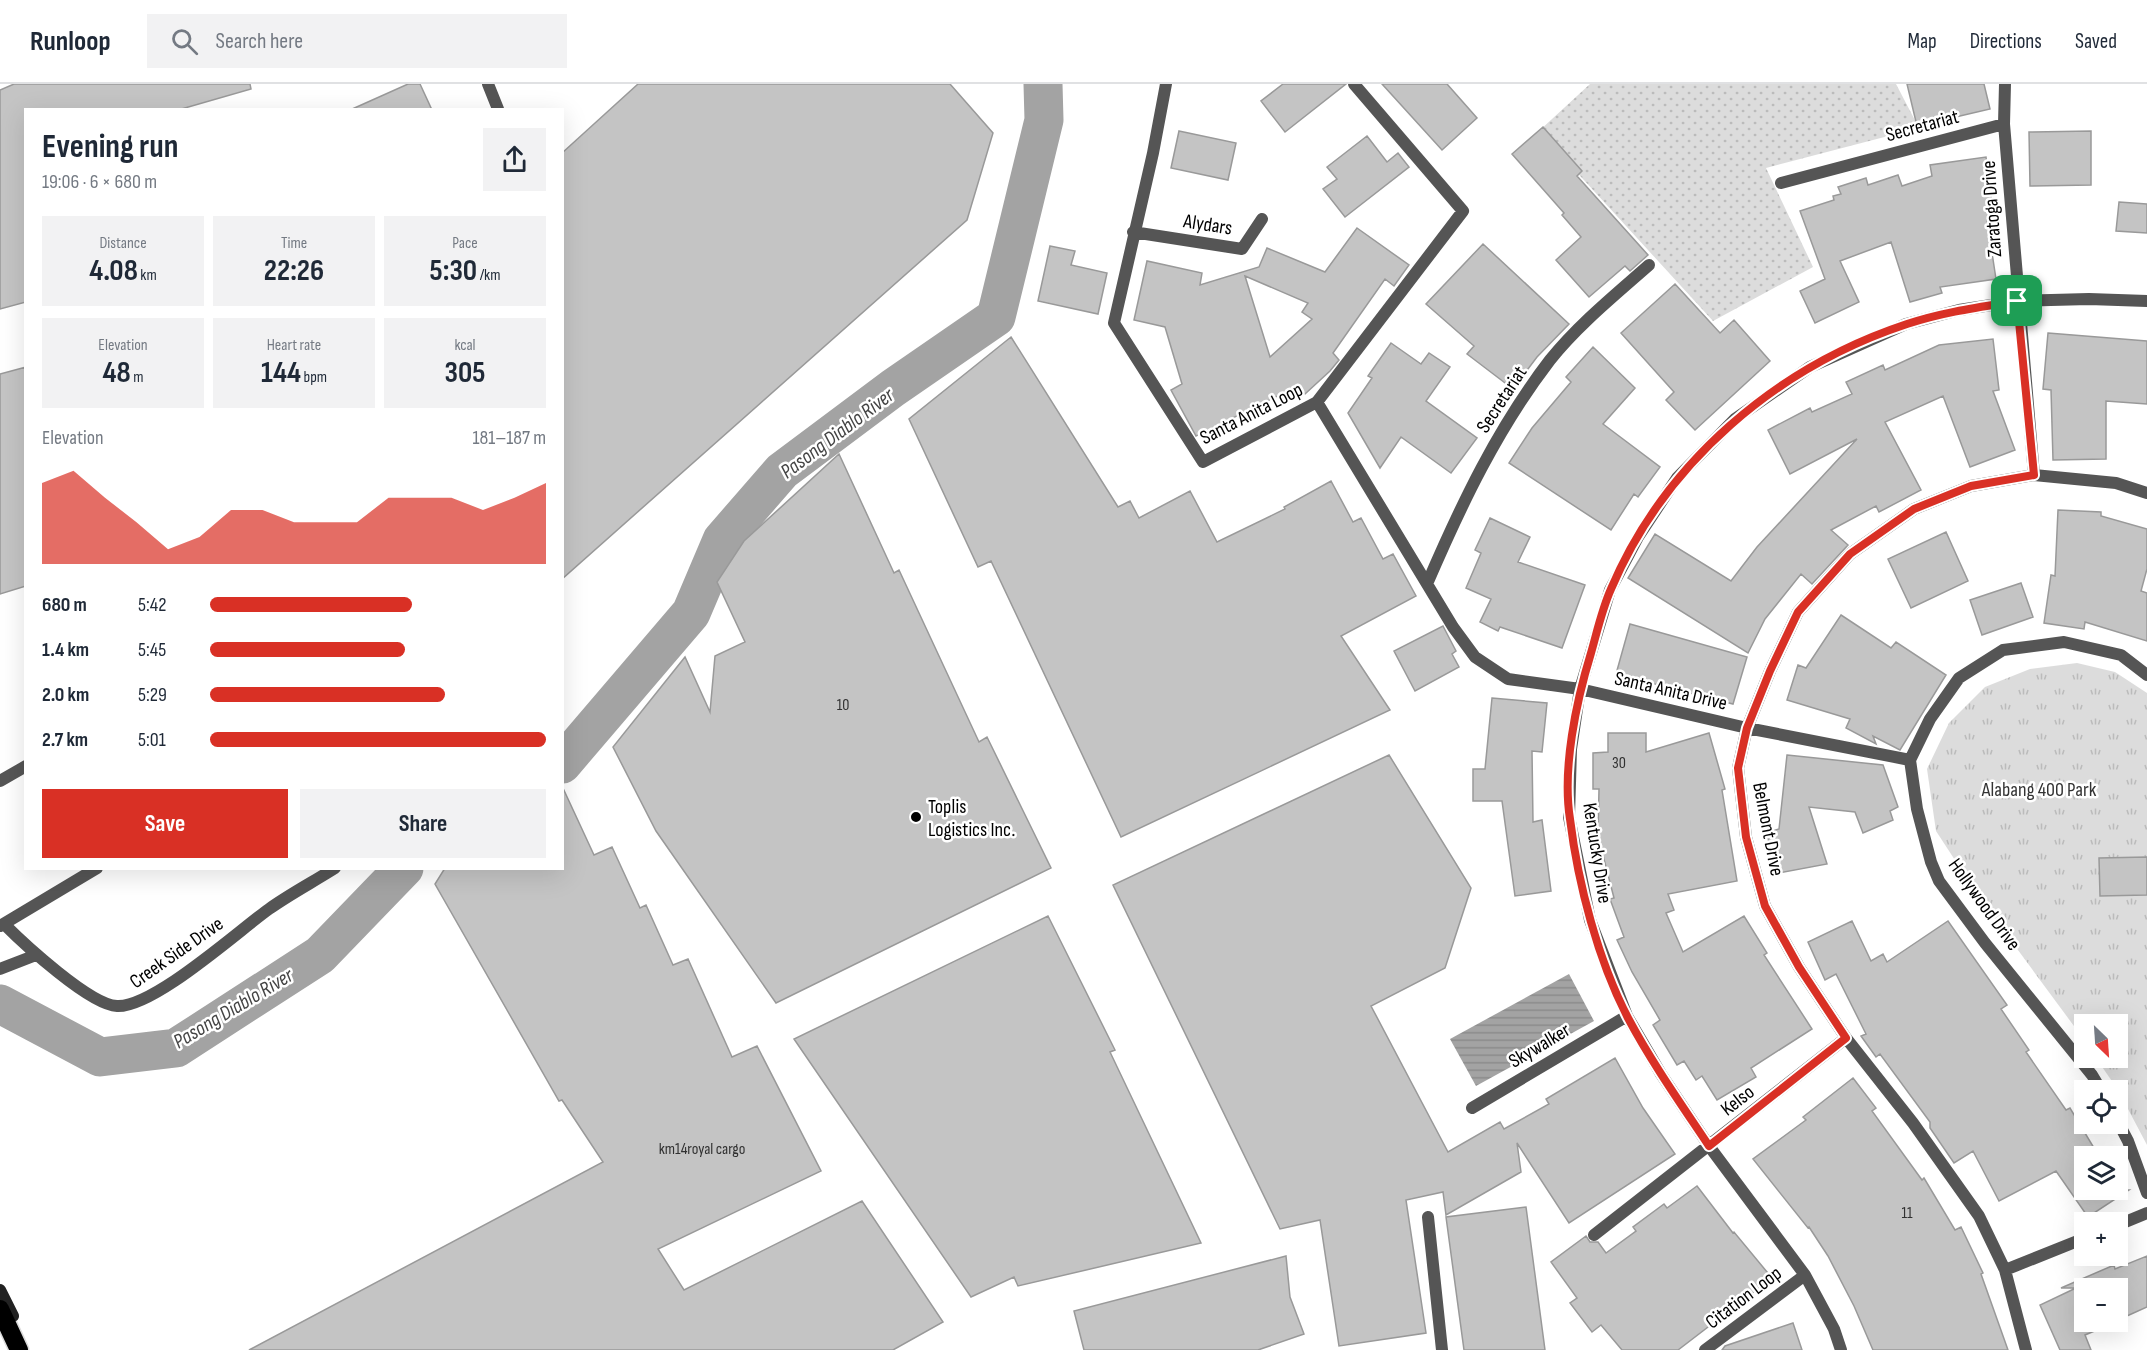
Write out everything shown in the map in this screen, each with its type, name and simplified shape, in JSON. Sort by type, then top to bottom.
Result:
[{"type":"highway","points":[[0,1309],[19,1350]]},
{"type":"main road","points":[[0,1290],[29,1350]]},
{"type":"street","points":[[488,84],[498,108]]},
{"type":"street","name":"Santa Anita Loop","points":[[1166,84],[1153,153],[1133,232],[1114,323],[1203,462],[1317,402],[1463,211],[1354,84]]},
{"type":"street","name":"Zaratoga Drive","points":[[2005,84],[2004,124],[2017,301],[2034,475]]},
{"type":"street","name":"Secretariat","points":[[1781,183],[2004,124]]},
{"type":"street","name":"Alydars","points":[[1133,232],[1242,249],[1262,219]]},
{"type":"street","name":"Secretariat","points":[[1427,584],[1462,502],[1512,414],[1552,358],[1603,306],[1649,265]]},
{"type":"street","name":"Kentucky Drive","points":[[1840,1350],[1834,1329],[1805,1275],[1709,1146],[1660,1074],[1627,1016],[1590,920],[1569,817],[1570,749],[1580,689],[1611,590],[1638,537],[1677,478],[1735,419],[1810,367],[1906,324],[1959,310],[2017,301],[2089,299],[2147,301]]},
{"type":"street","name":"Santa Anita Drive","points":[[1317,402],[1474,657],[1508,678],[1580,689],[1747,728],[1910,760]]},
{"type":"street","name":"Belmont Drive","points":[[2026,1350],[2005,1270],[1979,1216],[1948,1171],[1846,1038],[1799,967],[1765,906],[1746,837],[1738,768],[1747,728],[1770,671],[1798,612],[1850,554],[1914,509],[1971,486],[2034,475],[2116,483],[2147,493]]},
{"type":"street","points":[[1910,760],[1930,719],[1959,678],[2002,650],[2064,642],[2121,655],[2147,675]]},
{"type":"street","name":"Hollywood Drive","points":[[1910,760],[1917,809],[1931,862],[1939,881],[1985,943],[2095,1080]]},
{"type":"street","points":[[0,781],[24,767]]},
{"type":"street","points":[[2,925],[95,870]]},
{"type":"street","name":"Creek Side Drive","points":[[2,925],[36,955],[89,994],[115,1006],[135,1004],[182,974],[271,908],[332,870]]},
{"type":"street","points":[[0,969],[36,955]]},
{"type":"street","name":"Skywalker","points":[[1472,1108],[1627,1016]]},
{"type":"street","name":"Kelso","points":[[1594,1235],[1846,1038]]},
{"type":"street","points":[[2124,1134],[2147,1193]]},
{"type":"street","points":[[2128,1221],[2147,1213]]},
{"type":"street","points":[[1428,1217],[1442,1350]]},
{"type":"street","points":[[2005,1270],[2074,1242]]},
{"type":"street","name":"Citation Loop","points":[[1705,1350],[1805,1275]]},
{"type":"green space","points":[[1590,84],[1896,84],[1919,128],[1766,168],[1813,267],[1713,321],[1539,131]]},
{"type":"green space","name":"Alabang 400 Park","points":[[2077,663],[2115,672],[2147,693],[2147,1145],[2128,1109],[2128,1080],[2111,1080],[2103,1068],[2128,1068],[2128,1014],[2074,1014],[2074,1026],[1981,900],[1936,831],[1927,769],[1949,723],[1985,687],[2030,669]]},
{"type":"shaded area","points":[[1569,974],[1594,1021],[1476,1086],[1450,1039]]},
{"type":"building","points":[[14,84],[250,84],[251,89],[185,108],[24,108],[24,303],[0,309],[0,90]]},
{"type":"building","points":[[408,84],[420,84],[431,108],[354,108]]},
{"type":"building","points":[[638,84],[950,84],[993,133],[967,220],[564,577],[564,151]]},
{"type":"building","points":[[1283,84],[1346,84],[1285,132],[1261,101]]},
{"type":"building","points":[[1382,84],[1447,84],[1477,118],[1442,150]]},
{"type":"building","points":[[1907,84],[1984,84],[1990,109],[1917,126]]},
{"type":"building","points":[[1543,127],[1582,171],[1577,176],[1648,255],[1630,271],[1625,266],[1589,297],[1556,260],[1581,237],[1562,215],[1564,213],[1512,154]]},
{"type":"building","points":[[1179,131],[1236,143],[1228,180],[1171,168]]},
{"type":"building","points":[[2091,131],[2091,185],[2030,186],[2029,132]]},
{"type":"building","points":[[1367,136],[1387,162],[1398,153],[1409,167],[1345,217],[1323,189],[1337,179],[1327,167]]},
{"type":"building","points":[[1986,157],[1994,219],[1987,220],[1996,279],[1940,287],[1942,293],[1910,302],[1891,242],[1840,261],[1859,302],[1815,323],[1800,291],[1825,279],[1800,211],[1834,200],[1833,196],[1841,194],[1838,187],[1866,178],[1868,185],[1898,175],[1902,186],[1932,176],[1930,165]]},
{"type":"building","points":[[2119,202],[2147,204],[2147,233],[2116,231]]},
{"type":"building","points":[[1357,228],[1409,265],[1394,286],[1385,279],[1333,353],[1339,360],[1305,394],[1298,386],[1196,436],[1171,390],[1182,384],[1165,327],[1134,320],[1147,261],[1202,273],[1200,285],[1259,267],[1267,248],[1325,272]],"holes":[[[1245,276],[1308,303],[1302,312],[1312,319],[1270,357]]]},
{"type":"building","points":[[1483,244],[1569,324],[1537,357],[1513,389],[1467,354],[1474,346],[1426,304]]},
{"type":"building","points":[[1050,246],[1075,251],[1071,265],[1107,273],[1098,314],[1038,301]]},
{"type":"building","points":[[1675,284],[1720,333],[1734,320],[1770,361],[1695,430],[1666,400],[1674,392],[1621,333]]},
{"type":"building","points":[[2048,333],[2147,341],[2147,404],[2106,401],[2106,459],[2053,460],[2051,390],[2043,389]]},
{"type":"building","points":[[1011,337],[1118,507],[1130,501],[1139,518],[1190,491],[1217,542],[1285,509],[1284,507],[1331,481],[1353,522],[1361,518],[1383,559],[1393,554],[1416,596],[1341,636],[1390,710],[1121,837],[991,561],[978,567],[909,419]]},
{"type":"building","points":[[1993,339],[1999,390],[1993,391],[2015,450],[1970,467],[1943,396],[1885,422],[1921,490],[1879,512],[1876,506],[1831,530],[1848,545],[1812,584],[1801,574],[1765,619],[1748,653],[1628,578],[1655,534],[1731,581],[1757,547],[1857,439],[1790,474],[1768,430],[1810,408],[1812,412],[1852,394],[1846,382],[1883,365],[1885,370],[1939,345]]},
{"type":"building","points":[[1391,343],[1421,364],[1429,353],[1450,367],[1426,401],[1477,438],[1451,473],[1401,437],[1380,468],[1348,413],[1372,378],[1368,376]]},
{"type":"building","points":[[1593,347],[1635,388],[1603,424],[1660,467],[1638,497],[1634,494],[1611,530],[1509,463],[1532,428],[1571,382],[1566,377]]},
{"type":"building","points":[[24,368],[24,587],[0,594],[0,374]]},
{"type":"building","points":[[839,454],[894,573],[899,570],[979,742],[987,737],[1051,868],[776,1003],[656,831],[613,747],[685,657],[710,712],[715,656],[745,642],[717,582],[744,541]]},
{"type":"building","points":[[2058,510],[2101,512],[2101,516],[2147,529],[2147,569],[2141,591],[2147,593],[2147,641],[2085,622],[2084,629],[2044,623],[2051,575],[2055,576]]},
{"type":"building","points":[[1490,518],[1530,537],[1518,562],[1585,585],[1562,648],[1500,627],[1498,631],[1480,622],[1491,599],[1466,588],[1481,553],[1475,550]]},
{"type":"building","points":[[1946,532],[1968,581],[1911,608],[1888,559]]},
{"type":"building","points":[[2021,583],[2033,617],[1982,635],[1970,600]]},
{"type":"building","points":[[1841,615],[1891,648],[1896,642],[1946,675],[1900,750],[1873,736],[1876,744],[1846,728],[1850,719],[1787,700],[1798,665],[1806,668]]},
{"type":"building","points":[[1630,624],[1747,657],[1733,704],[1616,674]]},
{"type":"building","points":[[1443,626],[1456,651],[1452,654],[1459,667],[1415,691],[1394,651]]},
{"type":"building","points":[[1492,698],[1547,703],[1542,752],[1532,751],[1533,822],[1542,820],[1551,891],[1515,896],[1502,801],[1473,801],[1473,769],[1485,769]]},
{"type":"building","points":[[1608,733],[1646,733],[1646,752],[1709,733],[1725,789],[1722,790],[1737,881],[1668,894],[1674,910],[1666,913],[1683,952],[1744,916],[1767,953],[1764,955],[1812,1029],[1751,1068],[1756,1077],[1717,1100],[1702,1076],[1696,1080],[1684,1061],[1677,1065],[1653,1025],[1660,1020],[1632,972],[1617,940],[1624,937],[1610,899],[1614,898],[1598,836],[1599,789],[1593,789],[1593,753],[1608,752]]},
{"type":"building","points":[[1389,755],[1471,888],[1445,968],[1371,1006],[1448,1152],[1500,1122],[1504,1129],[1549,1104],[1546,1099],[1615,1058],[1643,1108],[1675,1154],[1569,1223],[1517,1143],[1521,1172],[1446,1215],[1443,1192],[1406,1200],[1426,1333],[1339,1346],[1320,1220],[1280,1229],[1113,885]]},
{"type":"building","points":[[1787,755],[1883,765],[1898,807],[1890,811],[1893,820],[1863,833],[1855,812],[1809,807],[1827,864],[1779,873],[1766,833],[1779,829]]},
{"type":"building","points":[[564,790],[594,855],[612,847],[640,908],[646,905],[673,965],[688,959],[732,1057],[757,1046],[821,1171],[658,1249],[684,1290],[862,1201],[943,1322],[893,1350],[249,1350],[603,1162],[562,1100],[559,1101],[435,884],[444,870],[564,870]]},
{"type":"building","points":[[2147,857],[2147,895],[2100,896],[2099,858]]},
{"type":"building","points":[[1048,916],[1115,1050],[1110,1052],[1201,1243],[1018,1286],[1014,1277],[971,1297],[794,1039]]},
{"type":"building","points":[[1852,921],[1871,961],[1883,954],[1887,962],[1948,921],[2007,1005],[2001,1009],[2029,1050],[2026,1052],[2066,1110],[2070,1108],[2074,1115],[2074,1134],[2086,1134],[2093,1146],[2074,1146],[2074,1197],[2056,1171],[1999,1201],[1973,1151],[1954,1163],[1930,1128],[1930,1122],[1880,1054],[1876,1057],[1861,1036],[1866,1034],[1836,974],[1825,980],[1808,942]]},
{"type":"building","points":[[1853,1078],[1876,1108],[1872,1111],[1922,1180],[1924,1178],[1955,1230],[1961,1227],[1983,1273],[1981,1274],[2008,1350],[1873,1350],[1854,1306],[1828,1256],[1809,1227],[1753,1159],[1806,1120],[1803,1117]]},
{"type":"building","points":[[1697,1186],[1772,1278],[1678,1350],[1622,1350],[1601,1325],[1592,1332],[1570,1303],[1577,1298],[1551,1262],[1586,1236],[1590,1242],[1598,1242],[1606,1253],[1636,1231],[1633,1227],[1664,1204],[1667,1208]]},
{"type":"building","points":[[2076,1200],[2114,1200],[2096,1212],[2085,1212]]},
{"type":"building","points":[[1526,1207],[1545,1350],[1464,1350],[1446,1217]]},
{"type":"building","points":[[1286,1256],[1290,1297],[1304,1334],[1258,1350],[1084,1350],[1074,1311]]},
{"type":"building","points":[[2147,1256],[2147,1307],[2128,1316],[2128,1278],[2084,1278],[2112,1266],[2115,1269],[2128,1266],[2128,1264]]},
{"type":"building","points":[[2074,1282],[2074,1288],[2061,1288]]},
{"type":"building","points":[[2074,1289],[2074,1332],[2092,1332],[2085,1335],[2091,1350],[2060,1350],[2040,1305]]},
{"type":"building","points":[[1793,1323],[1802,1350],[1722,1350],[1725,1346]]},
{"type":"waterway","name":"Pasong Diablo River","points":[[564,762],[691,613],[722,540],[782,471],[893,388],[996,317],[1044,120],[1043,84]]},
{"type":"waterway","name":"Pasong Diablo River","points":[[0,1004],[100,1057],[176,1048],[320,955],[402,870]]},
{"type":"place","name":"Toplis Logistics Inc.","points":[[916,817]]},
{"type":"route","points":[[2017,301],[2034,475],[1971,486],[1914,509],[1850,554],[1798,612],[1770,671],[1747,728],[1738,768],[1746,837],[1765,906],[1799,967],[1846,1038],[1709,1146],[1660,1074],[1627,1016],[1590,920],[1569,817],[1570,749],[1580,689],[1611,590],[1638,537],[1677,478],[1735,419],[1810,367],[1906,324],[1959,310],[2017,301]]}]
